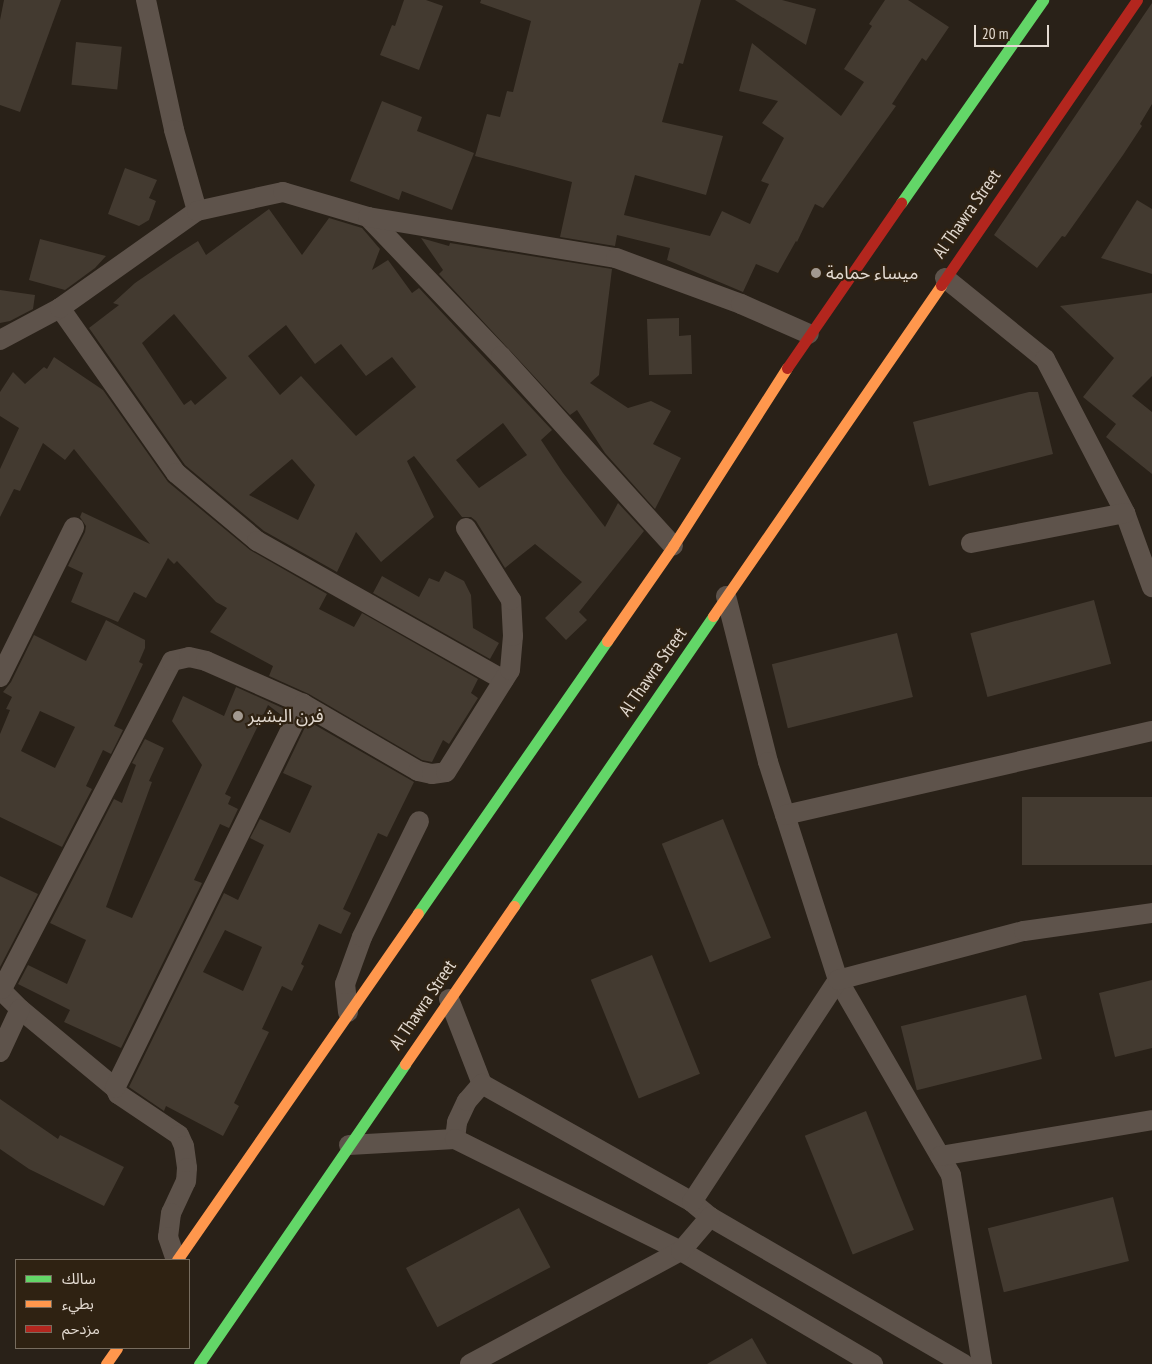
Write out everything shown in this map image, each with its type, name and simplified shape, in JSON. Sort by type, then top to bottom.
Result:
[{"type":"main road","points":[[177,1259],[672,546],[809,334],[1043,0]]},
{"type":"main road","name":"Al Thawra Street","points":[[199,1364],[1137,0]]},
{"type":"main road","points":[[106,1364],[116,1349]]},
{"type":"street","points":[[146,0],[174,130],[198,211]]},
{"type":"street","points":[[0,340],[60,308],[198,211],[283,192],[368,217],[616,258],[741,304],[809,334]]},
{"type":"street","points":[[368,217],[501,356],[672,546]]},
{"type":"street","points":[[945,278],[1045,359],[1125,513],[1152,587]]},
{"type":"street","points":[[60,308],[176,473],[257,541],[504,680]]},
{"type":"street","points":[[972,544],[1125,513]]},
{"type":"street","points":[[0,677],[74,527]]},
{"type":"street","points":[[176,1259],[168,1237],[171,1213],[186,1180],[187,1168],[184,1146],[179,1135],[118,1094],[115,1088],[20,1009],[1,989],[172,661],[189,657],[206,661],[303,704],[418,771],[432,774],[446,772],[510,670],[513,636],[511,600],[466,528]]},
{"type":"street","points":[[726,596],[768,762],[838,980],[951,1175],[982,1364]]},
{"type":"street","points":[[115,1088],[303,704]]},
{"type":"street","points":[[785,815],[1152,731]]},
{"type":"street","points":[[348,1012],[346,984],[362,937],[418,821]]},
{"type":"street","points":[[692,1202],[838,980],[1024,931],[1152,913]]},
{"type":"street","points":[[449,998],[482,1084],[692,1202],[710,1217],[964,1364]]},
{"type":"street","points":[[0,1052],[20,1009]]},
{"type":"street","points":[[455,1139],[457,1122],[467,1101],[482,1084]]},
{"type":"street","points":[[940,1156],[1152,1120]]},
{"type":"street","points":[[349,1146],[455,1139],[681,1251],[873,1364]]},
{"type":"street","points":[[470,1364],[681,1251],[710,1217]]},
{"type":"building","points":[[4,0],[61,0],[20,112],[0,105],[0,20]]},
{"type":"building","points":[[404,0],[426,0],[443,6],[419,70],[380,55],[392,25],[395,26]]},
{"type":"building","points":[[481,0],[701,0],[683,64],[679,63],[662,122],[723,136],[706,195],[635,175],[624,215],[710,236],[722,211],[750,224],[769,184],[761,181],[784,138],[762,123],[778,101],[739,91],[752,43],[841,116],[864,82],[844,69],[872,26],[869,24],[885,0],[908,0],[949,27],[926,61],[922,58],[892,104],[896,106],[823,208],[815,204],[797,242],[778,273],[756,264],[743,292],[667,260],[670,248],[617,235],[615,246],[560,237],[572,182],[475,156],[487,114],[500,117],[507,91],[513,92],[531,21],[480,3]]},
{"type":"building","points":[[735,0],[782,0],[816,9],[806,45]]},
{"type":"building","points":[[1152,3],[1152,104],[1140,124],[1142,126],[1123,155],[1065,237],[1062,236],[1037,268],[994,235]]},
{"type":"building","points":[[76,42],[122,47],[117,90],[72,85]]},
{"type":"building","points":[[382,101],[422,117],[417,131],[474,153],[452,210],[402,191],[399,200],[350,181]]},
{"type":"building","points":[[125,168],[157,180],[149,198],[156,201],[149,220],[139,226],[108,214]]},
{"type":"building","points":[[1137,200],[1152,209],[1152,274],[1101,258]]},
{"type":"building","points":[[269,209],[302,255],[329,218],[362,228],[380,249],[372,270],[388,260],[412,293],[419,288],[552,430],[541,440],[563,473],[605,527],[618,503],[644,531],[579,612],[587,620],[566,640],[545,618],[582,582],[535,544],[505,568],[476,521],[471,517],[462,517],[414,456],[407,461],[434,517],[381,562],[356,532],[337,572],[264,531],[185,465],[89,328],[119,305],[113,303],[135,283],[198,241],[206,255]],"holes":[[[174,314],[227,378],[195,405],[191,400],[184,405],[142,343]],[[286,325],[315,364],[341,344],[366,376],[392,357],[416,387],[356,436],[301,376],[280,395],[248,356]],[[503,423],[527,455],[479,488],[456,460]],[[292,459],[315,485],[298,520],[249,495]]]},
{"type":"building","points":[[421,238],[449,246],[450,243],[612,269],[599,375],[590,383],[628,408],[651,401],[671,411],[653,444],[681,458],[655,509],[605,453],[577,410],[570,415],[439,274],[443,270]]},
{"type":"building","points":[[40,239],[106,256],[95,268],[65,290],[29,280]]},
{"type":"building","points":[[0,290],[35,295],[33,309],[10,321],[0,323]]},
{"type":"building","points":[[1152,293],[1152,376],[1132,396],[1152,412],[1152,474],[1106,437],[1116,424],[1083,397],[1114,358],[1060,306]]},
{"type":"building","points":[[679,318],[679,336],[691,335],[692,374],[649,375],[647,319]]},
{"type":"building","points":[[54,357],[103,390],[168,482],[250,550],[327,594],[319,609],[354,627],[362,613],[478,679],[471,693],[478,698],[449,744],[443,740],[432,762],[422,760],[309,694],[269,676],[273,666],[210,632],[227,608],[216,602],[177,561],[174,564],[168,558],[146,598],[134,592],[118,622],[71,602],[83,573],[68,566],[85,532],[86,526],[80,517],[82,512],[150,544],[74,449],[65,460],[43,443],[20,491],[14,489],[0,517],[0,469],[19,428],[0,416],[0,392],[13,372],[25,384],[44,367],[47,369]]},
{"type":"building","points":[[1029,392],[1038,392],[1053,454],[929,486],[913,422]]},
{"type":"building","points":[[445,571],[464,581],[471,595],[473,628],[499,643],[490,659],[373,593],[382,576],[419,597],[429,578],[439,582]]},
{"type":"building","points":[[1094,600],[1111,664],[987,697],[970,633]]},
{"type":"building","points":[[106,620],[145,640],[145,648],[139,662],[143,664],[114,726],[123,730],[111,754],[103,750],[86,786],[92,789],[62,847],[0,817],[0,734],[10,710],[6,709],[12,697],[3,692],[11,682],[34,635],[86,661]],"holes":[[[40,711],[75,727],[55,768],[21,751]]]},
{"type":"building","points":[[897,633],[913,697],[788,728],[772,664]]},
{"type":"building","points":[[236,687],[287,710],[284,717],[268,705],[225,794],[231,797],[228,804],[238,809],[229,828],[220,824],[194,880],[202,883],[121,1048],[64,1022],[70,1010],[18,984],[28,965],[67,984],[86,940],[50,923],[114,799],[122,803],[136,765],[132,763],[145,739],[164,748],[149,781],[152,782],[106,907],[132,918],[202,765],[172,721],[183,696],[224,716]]},
{"type":"building","points":[[308,721],[414,782],[387,837],[378,833],[343,909],[351,913],[341,934],[319,924],[301,964],[304,966],[292,991],[282,986],[262,1029],[269,1032],[234,1103],[239,1106],[223,1136],[166,1106],[164,1111],[129,1087],[224,893],[238,900],[264,845],[250,838],[260,819],[290,833],[312,786],[283,773]],"holes":[[[225,930],[262,947],[243,991],[203,972]]]},
{"type":"building","points":[[1022,797],[1152,797],[1152,865],[1022,865]]},
{"type":"building","points":[[723,819],[771,938],[710,962],[662,844]]},
{"type":"building","points":[[0,876],[38,894],[0,967]]},
{"type":"building","points":[[652,955],[700,1074],[639,1098],[591,980]]},
{"type":"building","points":[[1152,980],[1152,1048],[1115,1057],[1099,993]]},
{"type":"building","points":[[1026,995],[1042,1059],[917,1090],[901,1026]]},
{"type":"building","points":[[0,1099],[58,1139],[60,1135],[124,1167],[104,1206],[29,1169],[0,1149]]},
{"type":"building","points":[[866,1111],[914,1230],[853,1254],[805,1136]]},
{"type":"building","points":[[1113,1197],[1129,1261],[1004,1292],[988,1228]]},
{"type":"building","points":[[519,1208],[550,1267],[437,1327],[406,1268]]},
{"type":"building","points":[[752,1338],[767,1364],[707,1364]]},
{"type":"traffic: fast","points":[[901,203],[1043,0]]},
{"type":"traffic: fast","points":[[514,906],[713,616]]},
{"type":"traffic: fast","points":[[418,913],[607,641]]},
{"type":"traffic: fast","points":[[199,1364],[405,1064]]},
{"type":"traffic: slow","points":[[713,616],[941,285]]},
{"type":"traffic: slow","points":[[607,641],[673,546],[787,368]]},
{"type":"traffic: slow","points":[[405,1064],[514,906]]},
{"type":"traffic: slow","points":[[178,1259],[418,913]]},
{"type":"traffic: slow","points":[[106,1364],[116,1349]]},
{"type":"traffic: jam","points":[[941,285],[1137,0]]},
{"type":"traffic: jam","points":[[787,368],[901,203]]},
{"type":"place","name":"ميساء حمامة","points":[[816,273]]},
{"type":"place","name":"فرن البشير","points":[[238,716]]}]
